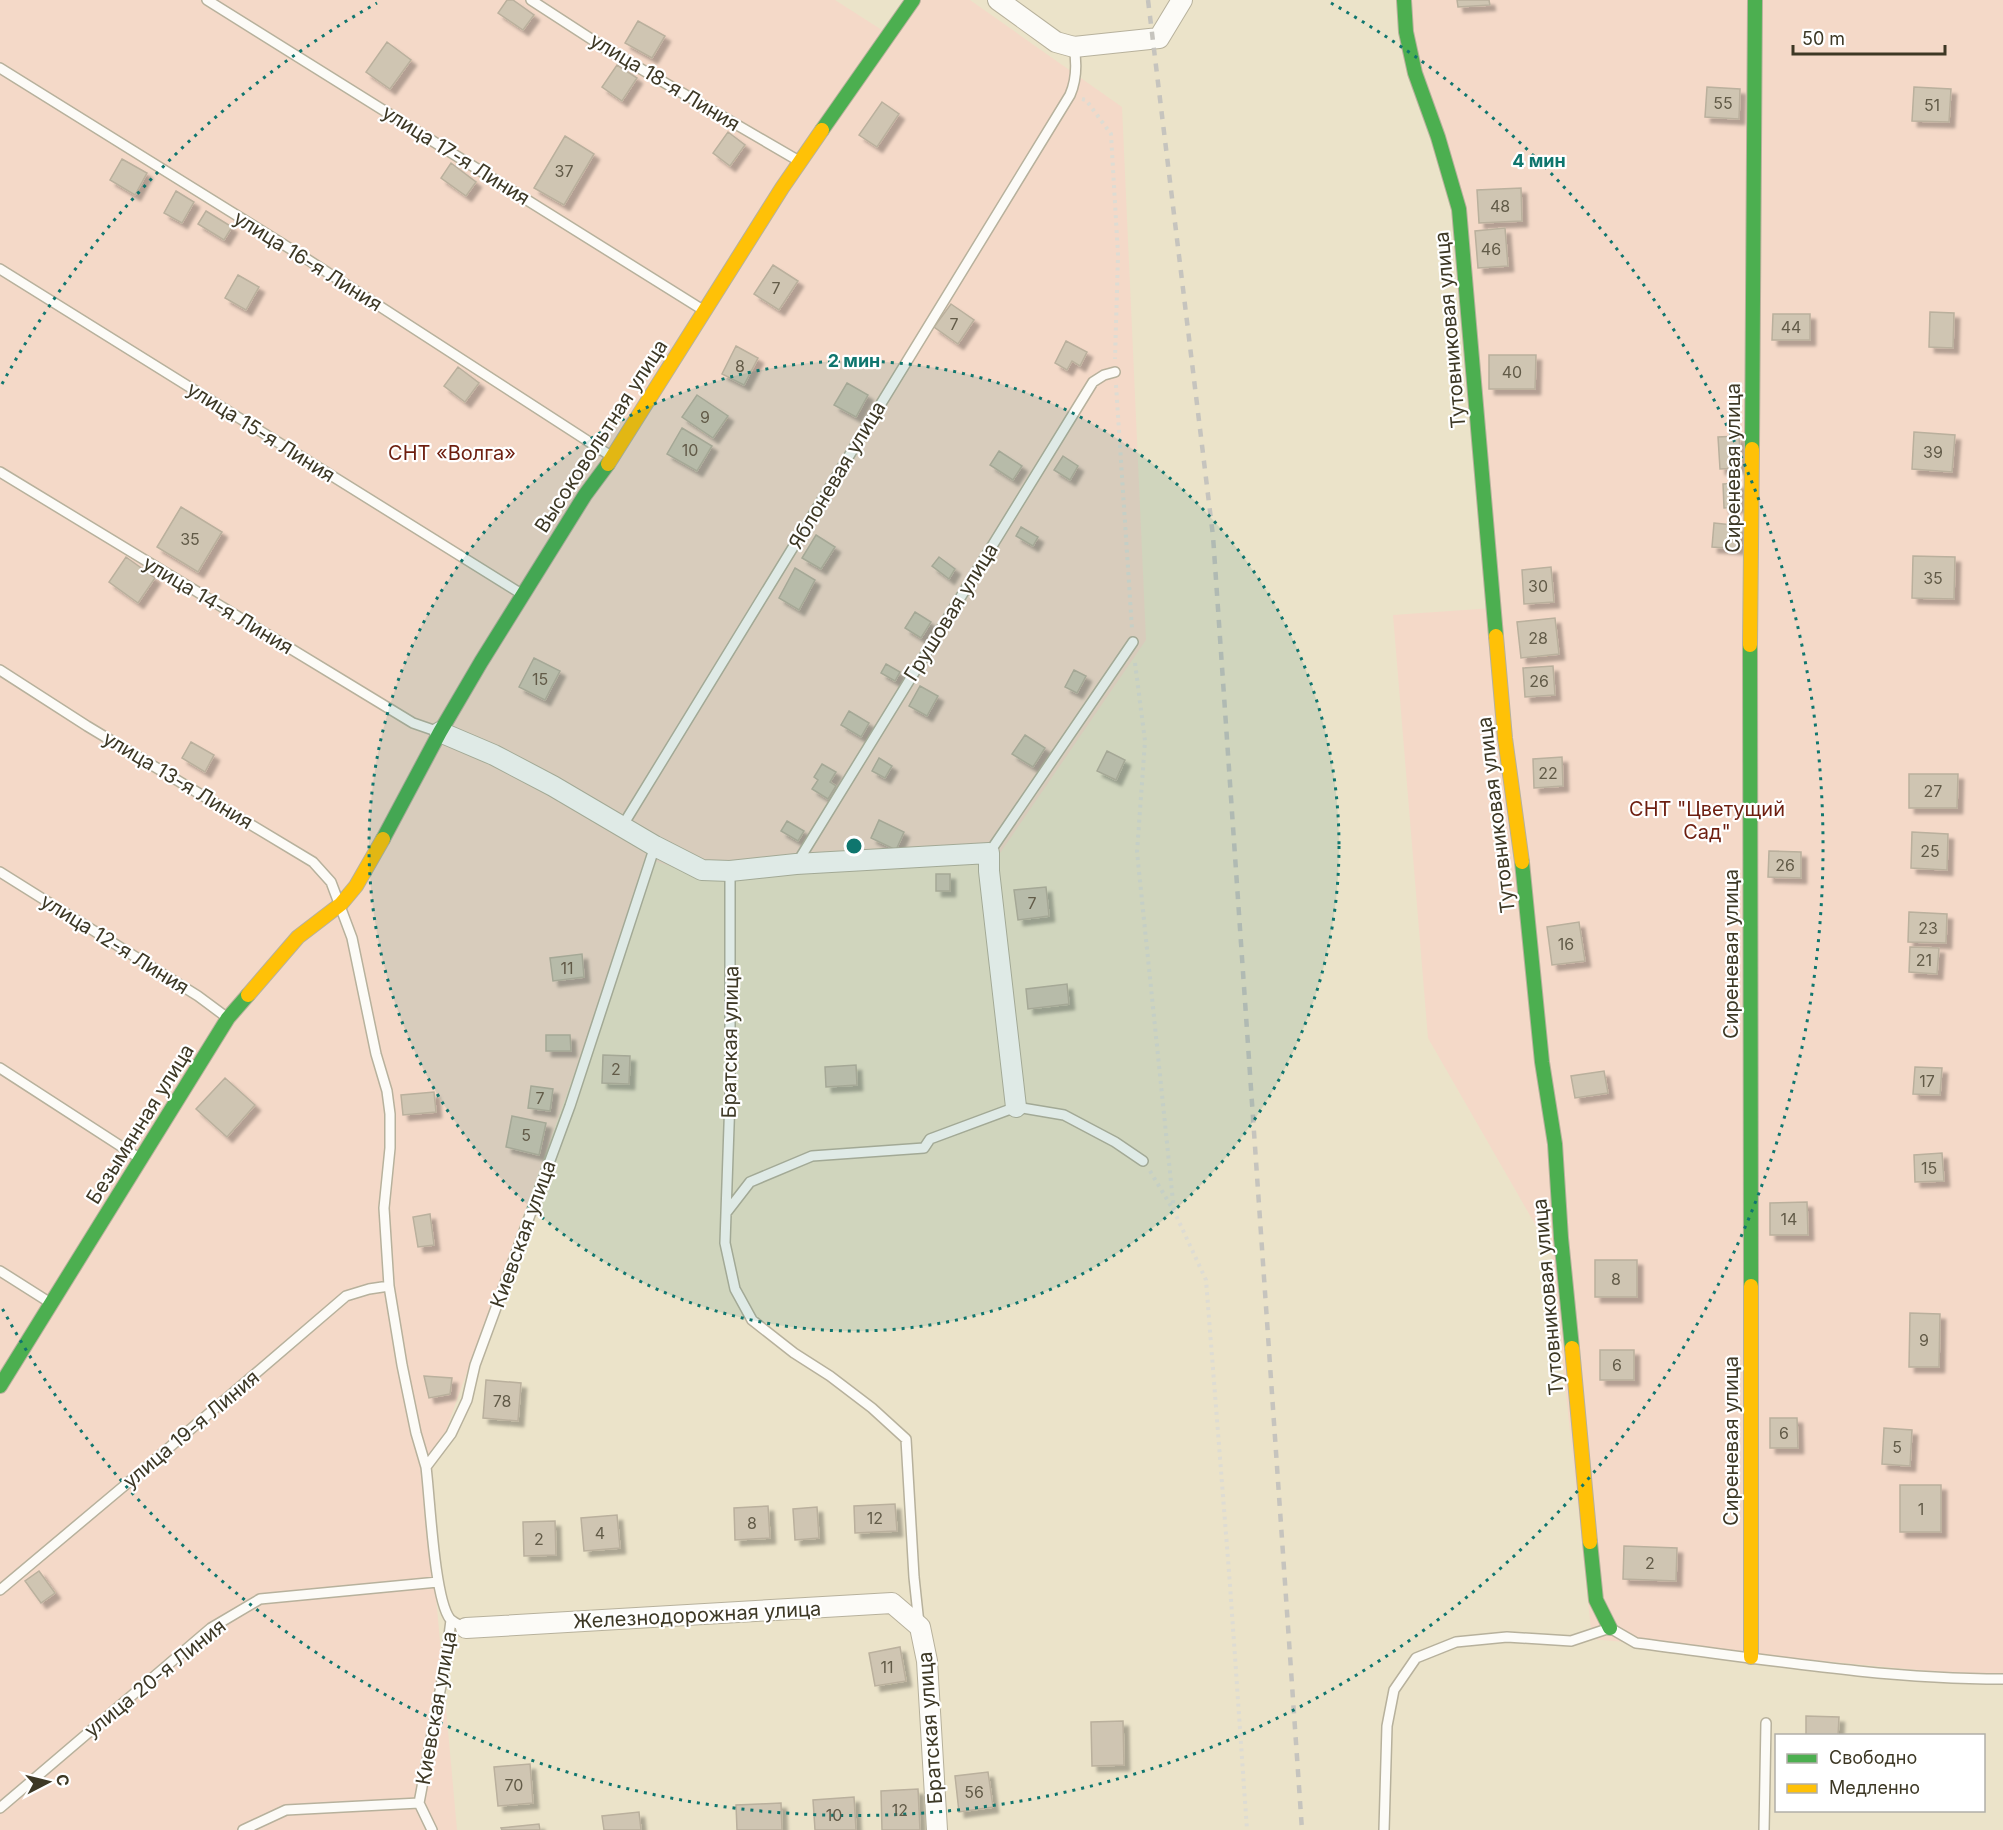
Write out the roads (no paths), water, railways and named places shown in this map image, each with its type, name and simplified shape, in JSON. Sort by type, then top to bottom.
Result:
[{"type":"street","name":"Высоковольтная улица","points":[[341,904],[366,871],[440,732],[585,495],[613,457],[704,310],[801,162],[913,0]]},
{"type":"street","points":[[999,0],[1056,42],[1074,48],[1159,38],[1182,0]]},
{"type":"street","name":"Тутовниковая улица","points":[[1404,0],[1406,32],[1415,73],[1438,137],[1459,209],[1505,738],[1522,860],[1542,1062],[1555,1144],[1561,1238],[1596,1600],[1610,1628]]},
{"type":"street","name":"Сиреневая улица","points":[[1751,1657],[1750,689],[1755,0]]},
{"type":"street","points":[[440,732],[504,760],[623,825],[655,846],[702,870],[730,871],[796,864],[990,853],[990,883],[1016,1107]]},
{"type":"street","name":"Безымянная улица","points":[[0,1386],[228,1018],[298,937],[341,904]]},
{"type":"street","name":"Железнодорожная улица","points":[[459,1624],[892,1603],[920,1627]]},
{"type":"street","name":"Братская улица","points":[[920,1627],[927,1661],[937,1830]]},
{"type":"lane","name":"улица 17-я Линия","points":[[207,0],[704,310]]},
{"type":"lane","name":"улица 18-я Линия","points":[[531,0],[605,48],[801,162]]},
{"type":"lane","name":"Яблоневая улица","points":[[623,825],[1070,95],[1075,84],[1077,63],[1074,48]]},
{"type":"lane","name":"улица 16-я Линия","points":[[0,69],[302,256],[613,457]]},
{"type":"lane","name":"улица 15-я Линия","points":[[0,269],[522,595]]},
{"type":"lane","name":"Грушовая улица","points":[[796,864],[1093,382],[1104,375],[1115,372]]},
{"type":"lane","name":"улица 14-я Линия","points":[[0,472],[413,723],[440,732]]},
{"type":"lane","points":[[990,853],[1133,642]]},
{"type":"lane","name":"улица 13-я Линия","points":[[0,670],[87,726],[314,862],[331,882],[352,938],[388,1102],[390,1148],[384,1208],[389,1286],[402,1365],[416,1433],[426,1467]]},
{"type":"lane","name":"Киевская улица","points":[[432,1830],[419,1803],[446,1659],[459,1624],[443,1604],[438,1582],[426,1467],[451,1434],[467,1400],[475,1365],[570,1106],[655,846]]},
{"type":"lane","name":"Братская улица","points":[[730,871],[730,1097],[724,1243],[735,1289],[752,1320],[872,1408],[906,1438],[914,1577],[920,1627]]},
{"type":"lane","name":"улица 12-я Линия","points":[[0,872],[198,996],[228,1018]]},
{"type":"lane","points":[[0,1068],[141,1160]]},
{"type":"lane","points":[[726,1213],[750,1182],[812,1156],[924,1148],[930,1139],[1016,1107],[1064,1116],[1115,1142],[1143,1161]]},
{"type":"lane","points":[[0,1271],[51,1303]]},
{"type":"lane","name":"улица 19-я Линия","points":[[0,1590],[346,1296],[369,1288],[389,1286]]},
{"type":"lane","name":"улица 20-я Линия","points":[[0,1808],[211,1628],[260,1599],[438,1582]]},
{"type":"lane","points":[[1384,1830],[1387,1726],[1394,1690],[1416,1658],[1456,1642],[1507,1637],[1570,1641],[1610,1628],[1636,1643],[1862,1671],[1965,1679],[2003,1679]]},
{"type":"lane","points":[[1764,1830],[1766,1723]]},
{"type":"lane","points":[[243,1830],[286,1810],[419,1803]]},
{"type":"railway","points":[[1148,0],[1213,536],[1302,1830]]},
{"type":"park label","name":"СНТ «Волга»","points":[[452,453]]},
{"type":"park label","name":"СНТ \"Цветущий Сад\"","points":[[1707,820]]}]
